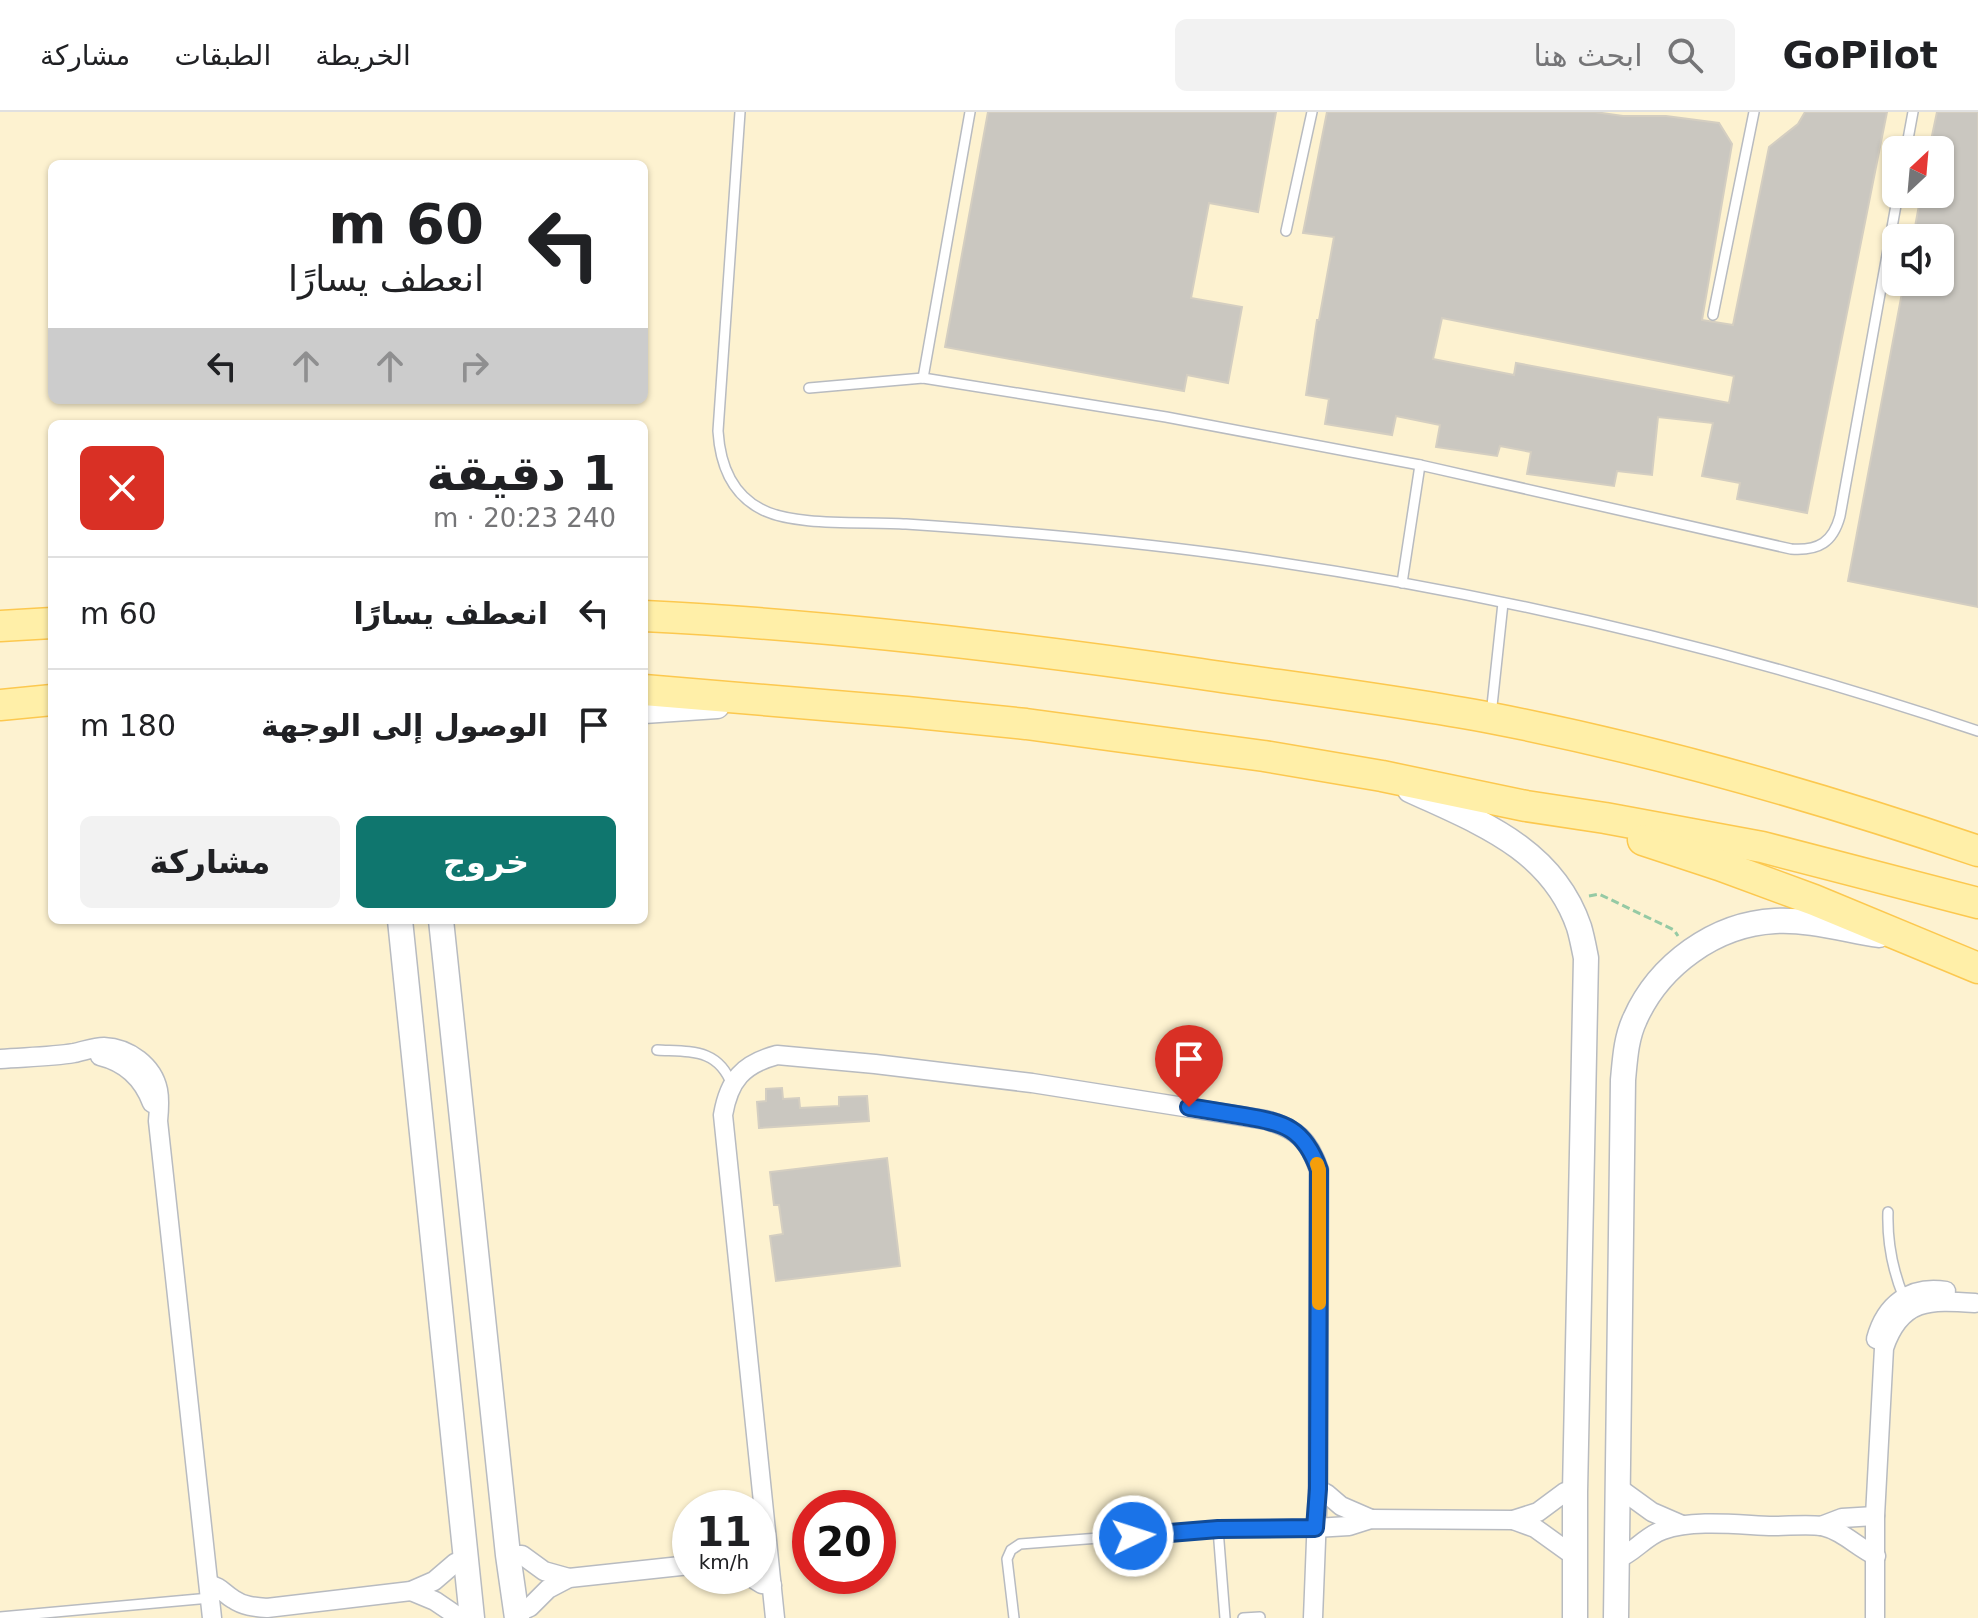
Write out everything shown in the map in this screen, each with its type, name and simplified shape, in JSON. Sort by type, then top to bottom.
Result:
[{"type":"main road","points":[[648,616],[822,628],[1045,652],[1491,718],[1673,760],[1853,810],[1978,851]]},
{"type":"main road","points":[[5,624],[48,623]]},
{"type":"main road","points":[[648,690],[1086,731],[1264,756],[1762,847],[1978,903]]},
{"type":"main road","points":[[0,705],[48,700]]},
{"type":"main road","points":[[1526,806],[1623,833],[1719,865],[1814,900],[1978,968]]},
{"type":"street","points":[[648,711],[787,702]]},
{"type":"street","points":[[1382,776],[1503,835],[1528,852],[1549,874],[1567,900],[1579,928],[1586,958],[1575,1618]]},
{"type":"street","points":[[1616,1618],[1623,1080],[1626,1050],[1634,1021],[1647,995],[1666,972],[1715,936],[1744,926],[1775,921],[1806,923],[1907,940]]},
{"type":"street","points":[[400,924],[472,1618]]},
{"type":"street","points":[[441,924],[508,1555],[517,1615],[548,1589],[569,1578],[672,1567]]},
{"type":"street","points":[[0,1059],[114,1048],[142,1063],[150,1072],[159,1093],[158,1121],[212,1618]]},
{"type":"street","points":[[758,1490],[723,1115],[732,1085],[743,1070],[759,1060],[777,1055],[796,1056],[1079,1090],[1266,1120],[1285,1125],[1301,1137],[1313,1152],[1319,1170],[1318,1489],[1313,1618]]},
{"type":"street","points":[[1881,1388],[1875,1357],[1877,1336],[1887,1313],[1904,1298],[1937,1289],[1977,1304]]},
{"type":"street","points":[[1875,1618],[1875,1516],[1884,1348],[1891,1329],[1910,1310],[1927,1302],[1977,1304]]},
{"type":"street","points":[[1617,1488],[1652,1512],[1682,1525]]},
{"type":"street","points":[[1318,1489],[1341,1506],[1371,1519]]},
{"type":"street","points":[[1315,1528],[1349,1526],[1371,1519],[1513,1520],[1538,1512],[1565,1492],[1575,1492]]},
{"type":"street","points":[[1821,1526],[1842,1518],[1875,1516]]},
{"type":"street","points":[[1513,1520],[1535,1528],[1576,1554]]},
{"type":"street","points":[[1617,1559],[1656,1533],[1682,1525],[1821,1526],[1844,1535],[1876,1556]]},
{"type":"street","points":[[508,1555],[522,1555],[544,1571],[569,1578]]},
{"type":"street","points":[[209,1592],[220,1587],[228,1596],[246,1605],[267,1608],[411,1591],[434,1581],[455,1563],[467,1558]]},
{"type":"street","points":[[411,1591],[447,1607],[460,1618]]},
{"type":"street","points":[[773,1594],[775,1618]]},
{"type":"street","points":[[249,1618],[267,1608]]},
{"type":"lane","points":[[740,112],[718,431],[720,454],[727,476],[740,494],[759,509],[780,518],[910,524],[1112,541],[1220,554],[1402,583],[1503,603],[1754,663],[1978,731]]},
{"type":"lane","points":[[923,378],[970,112]]},
{"type":"lane","points":[[1286,231],[1312,112]]},
{"type":"lane","points":[[1713,315],[1754,112]]},
{"type":"lane","points":[[1909,136],[1913,112]]},
{"type":"lane","points":[[809,388],[923,378],[1166,417],[1420,465],[1805,550],[1818,547],[1837,529],[1895,208]]},
{"type":"lane","points":[[1402,583],[1420,465]]},
{"type":"lane","points":[[1491,718],[1503,603]]},
{"type":"lane","points":[[657,1050],[707,1055],[719,1062],[732,1085]]},
{"type":"lane","points":[[1888,1212],[1890,1256],[1904,1298]]},
{"type":"lane","points":[[1014,1618],[1007,1559],[1011,1550],[1020,1544],[1218,1529],[1315,1528]]},
{"type":"lane","points":[[1218,1529],[1225,1618]]},
{"type":"lane","points":[[0,1617],[209,1592]]},
{"type":"lane","points":[[1243,1618],[1260,1617]]},
{"type":"path","points":[[1567,900],[1599,894],[1674,930],[1689,953]]},
{"type":"sand","points":[[0,112],[1978,112],[1978,1618],[0,1618]]},
{"type":"building","points":[[988,112],[1276,112],[1258,212],[1209,203],[1191,298],[1242,307],[1228,383],[1187,375],[1184,391],[945,347]]},
{"type":"building","points":[[1327,112],[1595,112],[1719,123],[1732,144],[1702,320],[1733,325],[1769,147],[1798,124],[1805,112],[1887,112],[1807,513],[1737,499],[1740,483],[1702,476],[1713,423],[1658,417],[1652,475],[1617,471],[1614,486],[1527,474],[1531,452],[1500,446],[1497,456],[1436,447],[1440,425],[1396,416],[1392,435],[1325,424],[1329,399],[1306,395],[1334,237],[1303,233]],"holes":[[[1442,318],[1734,376],[1729,403],[1516,363],[1514,375],[1433,359]]]},
{"type":"building","points":[[1937,112],[1978,112],[1978,607],[1848,581],[1901,296],[1954,296],[1954,224],[1916,224],[1918,208],[1954,208],[1954,136],[1932,136]]},
{"type":"building","points":[[782,1088],[783,1099],[799,1098],[800,1108],[839,1106],[839,1097],[867,1096],[869,1121],[759,1128],[757,1102],[766,1101],[766,1089]]},
{"type":"building","points":[[887,1158],[900,1266],[776,1281],[770,1236],[783,1234],[779,1205],[774,1205],[770,1172]]},
{"type":"slow traffic","points":[[1317,1164],[1319,1303]]},
{"type":"route","points":[[1133,1536],[1218,1529],[1315,1528],[1318,1489],[1319,1170],[1313,1152],[1301,1137],[1285,1125],[1189,1107]]}]
